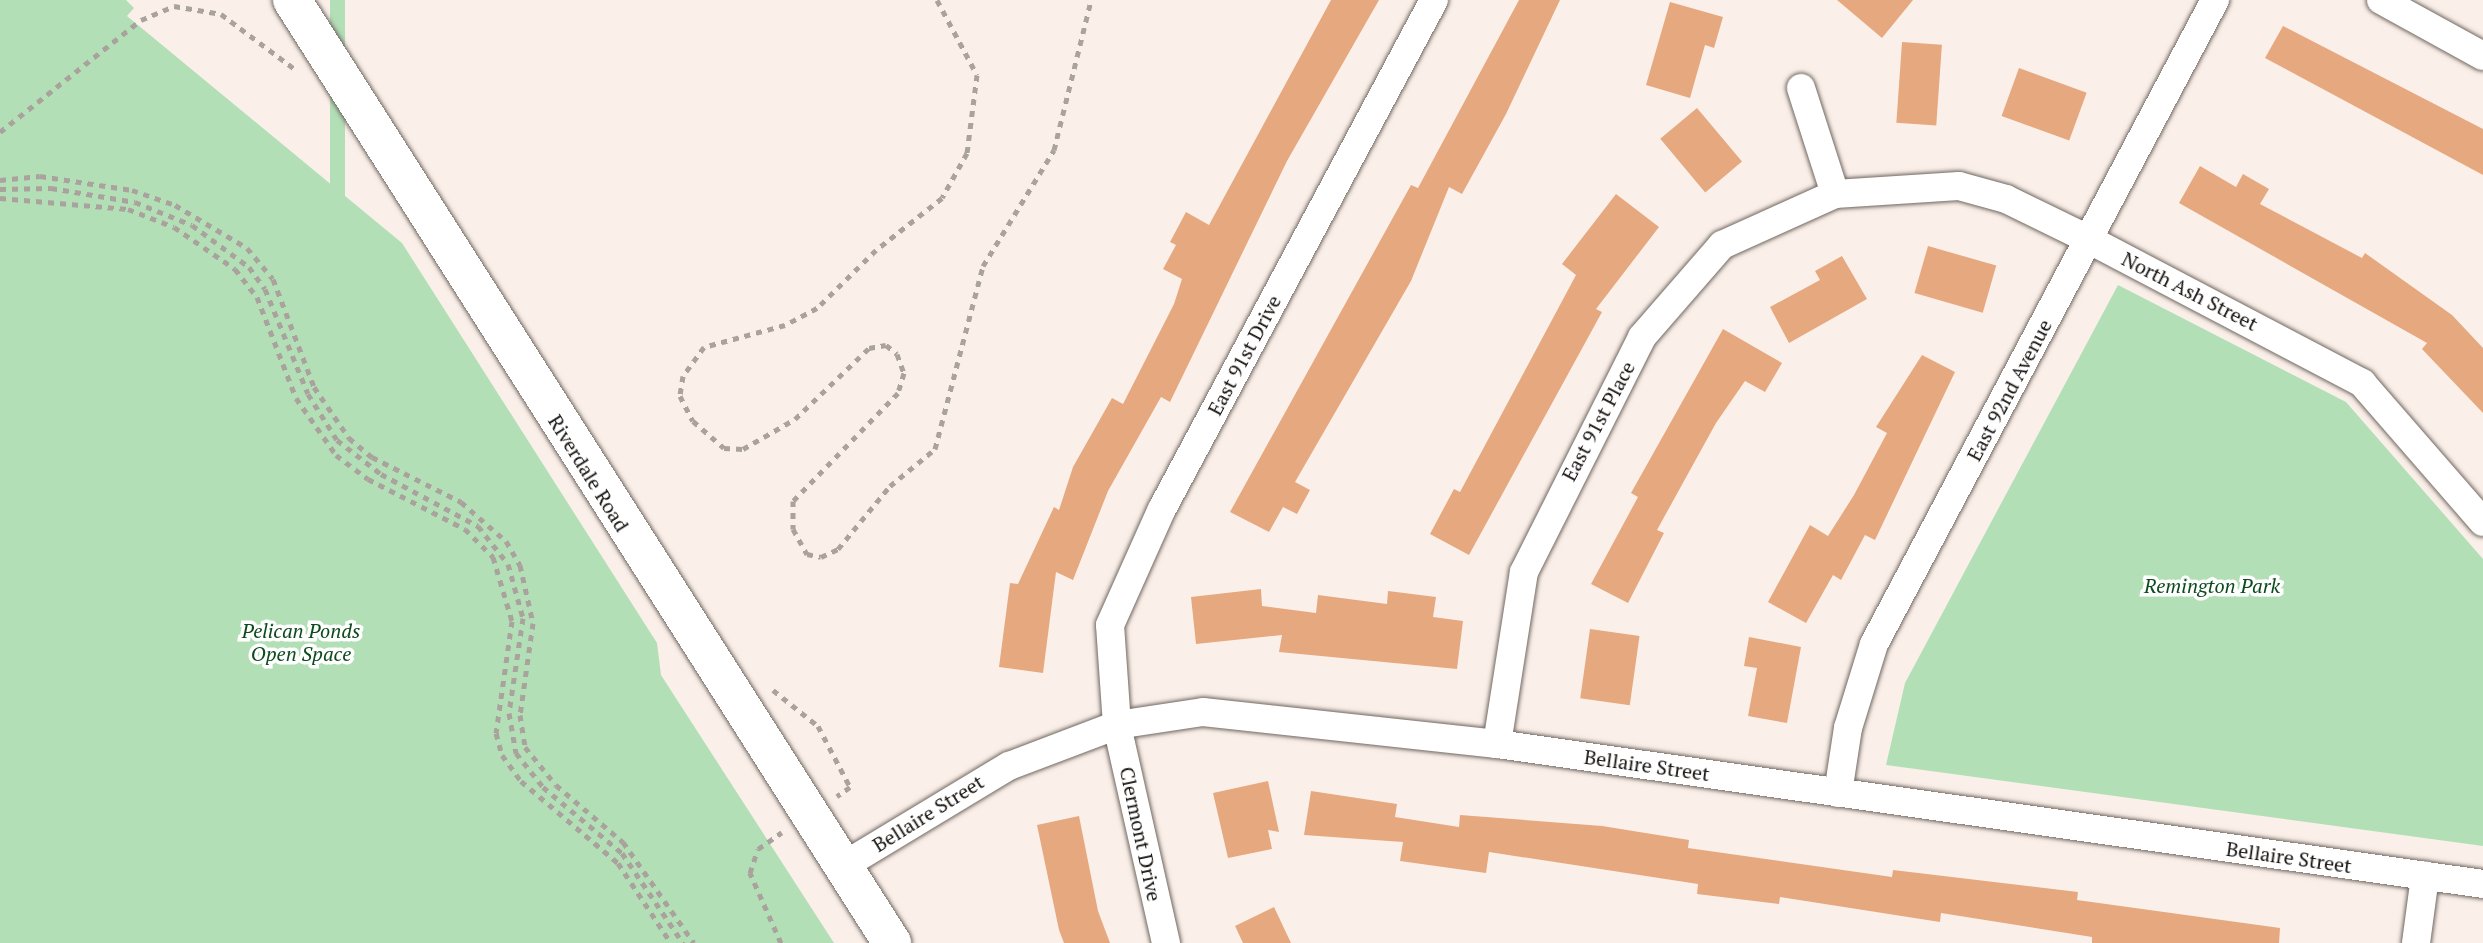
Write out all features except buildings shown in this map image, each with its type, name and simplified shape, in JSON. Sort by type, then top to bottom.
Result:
[{"type":"street","name":"Riverdale Road","points":[[292,0],[892,943]]},
{"type":"street","name":"East 91st Drive","points":[[1117,725],[1108,650],[1123,588],[1434,0]]},
{"type":"street","name":"East 92nd Avenue","points":[[1838,793],[1848,728],[1874,644],[2215,0]]},
{"type":"street","points":[[2381,0],[2483,56]]},
{"type":"street","points":[[1801,88],[1835,194]]},
{"type":"street","name":"North Ash Street","points":[[1835,194],[1959,186],[2006,199],[2088,239],[2362,383],[2483,522]]},
{"type":"street","name":"East 91st Place","points":[[1497,744],[1524,572],[1642,337],[1722,245],[1835,194]]},
{"type":"street","name":"Bellaire Street","points":[[843,866],[960,789],[1117,725],[1203,712],[1243,713],[1497,744],[2483,884]]},
{"type":"street","name":"Clermont Drive","points":[[1117,725],[1166,943]]},
{"type":"street","points":[[2416,943],[2425,876]]},
{"type":"path","points":[[937,0],[977,75],[967,153],[942,198],[869,255],[817,308],[785,325],[704,347],[683,376],[680,396],[693,421],[724,448],[743,449],[795,419],[859,354],[886,345],[897,354],[904,373],[898,393],[793,501],[793,529],[807,554],[821,557],[838,549],[890,486],[935,449],[983,266],[1054,150],[1091,0]]},
{"type":"path","points":[[0,132],[141,20],[174,6],[203,4],[237,23],[287,66],[340,77]]},
{"type":"path","points":[[0,180],[40,176],[132,190],[175,205],[247,248],[273,279],[314,387],[349,438],[385,464],[461,502],[506,541],[520,565],[533,623],[520,715],[525,747],[556,785],[623,842],[694,943]]},
{"type":"path","points":[[0,189],[51,188],[135,202],[192,225],[249,267],[265,289],[308,394],[337,440],[381,474],[478,526],[508,564],[523,618],[509,713],[516,753],[543,787],[622,853],[683,943]]},
{"type":"path","points":[[0,198],[128,209],[174,227],[235,269],[257,297],[296,398],[336,455],[368,479],[465,529],[493,557],[512,621],[496,733],[502,755],[521,781],[618,863],[671,943]]},
{"type":"path","points":[[835,798],[850,787]]},
{"type":"path","points":[[781,943],[750,873],[758,849],[789,827]]},
{"type":"green space","name":"Pelican Ponds Open Space","points":[[0,0],[126,0],[134,8],[127,16],[402,243],[657,643],[661,675],[834,943],[0,943]]},
{"type":"green space","points":[[330,0],[345,0],[345,788],[330,788]]},
{"type":"green space","name":"Remington Park","points":[[2118,285],[2346,402],[2483,559],[2483,846],[1886,765],[1905,683]]}]
